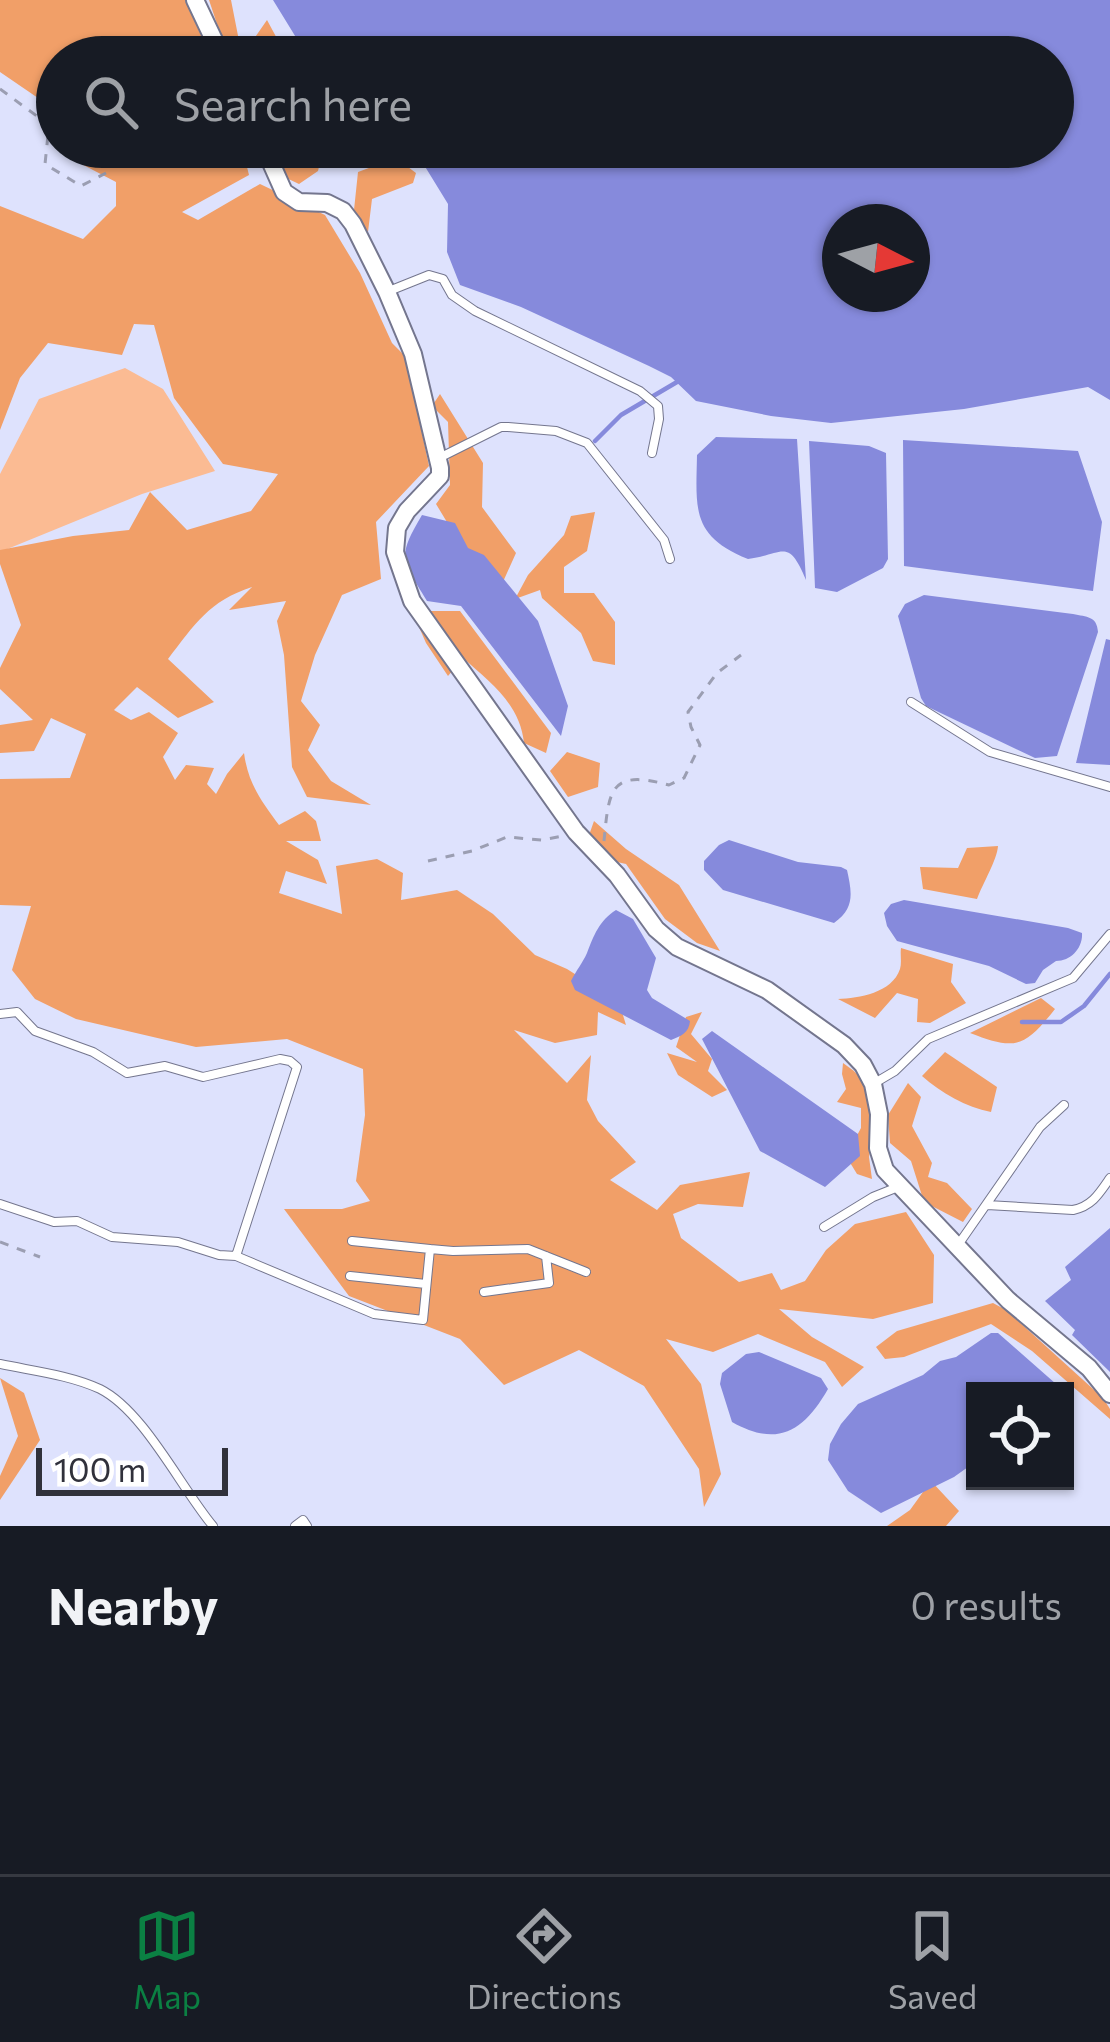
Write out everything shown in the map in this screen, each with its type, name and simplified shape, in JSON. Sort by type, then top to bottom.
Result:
[{"type":"street","points":[[195,0],[212,36]]},
{"type":"street","points":[[273,168],[284,192],[299,202],[327,202],[344,211],[413,354],[440,476],[397,528],[395,552],[412,601],[576,832],[617,875],[656,929],[677,947],[767,990],[844,1045],[873,1084],[879,1114],[878,1148],[885,1170],[1008,1300],[1088,1368],[1110,1394]]},
{"type":"lane","points":[[387,292],[429,275],[442,279],[452,295],[475,311],[640,391],[658,406],[652,453]]},
{"type":"lane","points":[[438,458],[501,427],[556,431],[587,443],[664,540],[670,559]]},
{"type":"lane","points":[[911,702],[989,752],[1110,787]]},
{"type":"lane","points":[[873,1084],[895,1071],[928,1039],[1073,978],[1110,934]]},
{"type":"lane","points":[[0,1014],[17,1012],[35,1031],[93,1052],[127,1073],[165,1066],[203,1077],[280,1059],[297,1067],[236,1256]]},
{"type":"lane","points":[[957,1246],[1040,1127],[1064,1105]]},
{"type":"lane","points":[[986,1205],[1083,1208],[1110,1178]]},
{"type":"lane","points":[[824,1227],[900,1186]]},
{"type":"lane","points":[[0,1204],[54,1222],[77,1221],[112,1237],[178,1242],[236,1256],[374,1314],[423,1320],[430,1249]]},
{"type":"lane","points":[[352,1241],[453,1251],[528,1249],[586,1272]]},
{"type":"lane","points":[[484,1292],[549,1283],[546,1256]]},
{"type":"lane","points":[[350,1276],[426,1284]]},
{"type":"lane","points":[[0,1364],[104,1391],[136,1419],[213,1526]]},
{"type":"lane","points":[[295,1526],[303,1520],[307,1526]]},
{"type":"path","points":[[0,89],[36,115]]},
{"type":"path","points":[[51,168],[81,187],[106,173]]},
{"type":"path","points":[[602,861],[608,797],[631,778],[669,785],[684,778],[700,746],[691,727],[690,708],[717,673],[741,655]]},
{"type":"path","points":[[428,860],[507,838],[542,841],[576,832]]},
{"type":"path","points":[[0,1241],[40,1257]]},
{"type":"shaded area","points":[[0,0],[185,0],[201,36],[36,36],[36,97],[0,72]]},
{"type":"shaded area","points":[[209,0],[231,0],[238,36],[220,33]]},
{"type":"shaded area","points":[[267,20],[276,36],[256,36]]},
{"type":"shaded area","points":[[89,168],[247,168],[249,175],[182,212],[198,220],[260,184],[325,215],[427,400],[418,414],[429,466],[376,522],[381,579],[342,595],[301,701],[320,725],[308,750],[331,781],[371,805],[307,797],[292,767],[277,621],[286,601],[229,610],[252,587],[214,607],[168,659],[214,702],[178,718],[137,687],[114,710],[131,720],[149,712],[178,733],[163,757],[175,780],[186,765],[214,768],[207,784],[216,794],[244,753],[256,791],[279,825],[305,811],[316,821],[321,841],[286,841],[318,860],[327,884],[286,871],[279,893],[342,914],[336,866],[377,859],[403,873],[401,900],[457,890],[493,914],[535,955],[619,1002],[626,1025],[598,1012],[597,1035],[555,1043],[514,1030],[567,1083],[591,1055],[587,1100],[598,1121],[636,1162],[610,1180],[657,1210],[680,1185],[750,1172],[743,1207],[698,1204],[673,1214],[681,1238],[739,1282],[772,1273],[781,1290],[805,1281],[826,1250],[855,1224],[906,1212],[934,1255],[933,1303],[873,1319],[779,1309],[812,1337],[864,1367],[842,1387],[825,1362],[758,1334],[713,1352],[666,1339],[701,1384],[721,1474],[704,1507],[699,1469],[644,1386],[579,1350],[504,1385],[460,1339],[349,1296],[284,1209],[342,1209],[370,1201],[356,1181],[365,1115],[363,1069],[287,1039],[196,1047],[76,1019],[35,999],[12,970],[31,906],[0,905],[0,779],[70,778],[86,734],[51,718],[34,751],[0,753],[0,725],[33,720],[0,689],[0,668],[21,625],[0,564],[0,550],[129,530],[150,492],[187,530],[251,511],[278,474],[223,464],[174,398],[154,325],[134,324],[122,355],[48,343],[20,378],[0,430],[0,206],[83,239],[116,206],[116,182]]},
{"type":"shaded area","points":[[265,168],[319,168],[299,184]]},
{"type":"shaded area","points":[[409,168],[416,173],[413,183],[372,199],[368,232],[354,210],[358,172]]},
{"type":"shaded area","points":[[125,368],[163,389],[215,471],[142,494],[0,552],[0,474],[39,399]]},
{"type":"shaded area","points":[[440,394],[483,463],[482,507],[516,553],[502,584],[470,560],[436,504],[450,485],[448,422],[432,406]]},
{"type":"shaded area","points":[[595,512],[587,551],[564,567],[564,593],[594,593],[615,622],[615,665],[593,661],[581,633],[542,598],[540,590],[515,599],[528,575],[564,535],[571,516]]},
{"type":"shaded area","points":[[412,611],[460,611],[551,733],[546,753],[524,743],[510,705],[463,658],[448,676]]},
{"type":"shaded area","points":[[567,752],[600,763],[598,787],[568,797],[550,771]]},
{"type":"shaded area","points":[[594,821],[679,885],[720,951],[697,943],[665,919],[626,864],[588,838]]},
{"type":"shaded area","points":[[998,846],[977,899],[923,889],[920,867],[958,868],[967,848]]},
{"type":"shaded area","points":[[901,948],[953,964],[951,982],[966,1003],[930,1023],[917,1022],[918,999],[897,993],[875,1018],[838,999],[865,995],[890,984],[900,969]]},
{"type":"shaded area","points":[[1041,998],[1055,1009],[1019,1042],[998,1042],[970,1033]]},
{"type":"shaded area","points":[[702,1012],[691,1034],[712,1059],[708,1071],[727,1090],[712,1097],[678,1075],[667,1053],[697,1062],[676,1047],[686,1017]]},
{"type":"shaded area","points":[[945,1052],[997,1087],[991,1112],[954,1098],[922,1076]]},
{"type":"shaded area","points":[[843,1063],[879,1099],[869,1157],[872,1179],[857,1174],[846,1156],[861,1128],[861,1108],[837,1102],[846,1089]]},
{"type":"shaded area","points":[[908,1083],[921,1097],[912,1126],[932,1163],[928,1177],[947,1183],[972,1209],[963,1222],[924,1202],[911,1161],[890,1143],[888,1115]]},
{"type":"shaded area","points":[[993,1303],[1103,1398],[1110,1419],[1074,1388],[1074,1382],[1068,1382],[991,1324],[904,1357],[885,1359],[876,1347],[897,1331]]},
{"type":"shaded area","points":[[0,1378],[24,1393],[40,1440],[0,1500],[0,1476],[18,1436]]},
{"type":"shaded area","points":[[931,1481],[959,1511],[946,1526],[887,1526],[910,1510]]},
{"type":"water","points":[[273,0],[1110,0],[1110,400],[1088,387],[964,409],[831,423],[696,401],[671,377],[649,366],[521,307],[460,285],[447,252],[448,204],[426,168],[1074,168],[1074,36],[295,36]]},
{"type":"water","points":[[716,437],[797,439],[806,580],[789,553],[748,559],[716,541],[707,530],[698,506],[697,455]]},
{"type":"water","points":[[903,440],[1078,451],[1102,522],[1093,591],[904,566]]},
{"type":"water","points":[[809,441],[869,446],[886,453],[888,559],[883,568],[837,592],[815,588]]},
{"type":"water","points":[[422,515],[455,523],[468,548],[484,555],[538,621],[568,706],[561,736],[461,606],[427,601],[405,559],[408,541]]},
{"type":"water","points":[[924,595],[1093,620],[1098,632],[1057,756],[1035,758],[926,706],[898,616],[905,604]]},
{"type":"water","points":[[1106,639],[1110,640],[1110,765],[1076,763]]},
{"type":"water","points":[[729,840],[798,862],[847,870],[851,893],[846,912],[834,923],[723,890],[704,870],[704,861]]},
{"type":"water","points":[[904,900],[1068,928],[1082,933],[1082,939],[1071,956],[1043,970],[1035,983],[1026,984],[989,966],[897,941],[884,913],[891,904]]},
{"type":"water","points":[[616,910],[633,919],[656,958],[647,990],[652,998],[690,1021],[678,1037],[671,1040],[575,990],[571,981],[595,934]]},
{"type":"water","points":[[712,1031],[858,1134],[860,1156],[825,1187],[760,1151],[702,1039]]},
{"type":"water","points":[[1110,1228],[1110,1372],[1045,1301],[1071,1280],[1065,1267]]},
{"type":"water","points":[[998,1333],[1054,1382],[966,1382],[966,1468],[881,1513],[848,1491],[828,1460],[830,1444],[858,1404]]},
{"type":"water","points":[[759,1352],[821,1378],[828,1389],[809,1416],[788,1431],[763,1434],[732,1422],[720,1384],[722,1373],[746,1354]]},
{"type":"waterway","points":[[595,441],[621,415],[677,382]]},
{"type":"waterway","points":[[1022,1022],[1061,1022],[1084,1006],[1110,974]]}]
